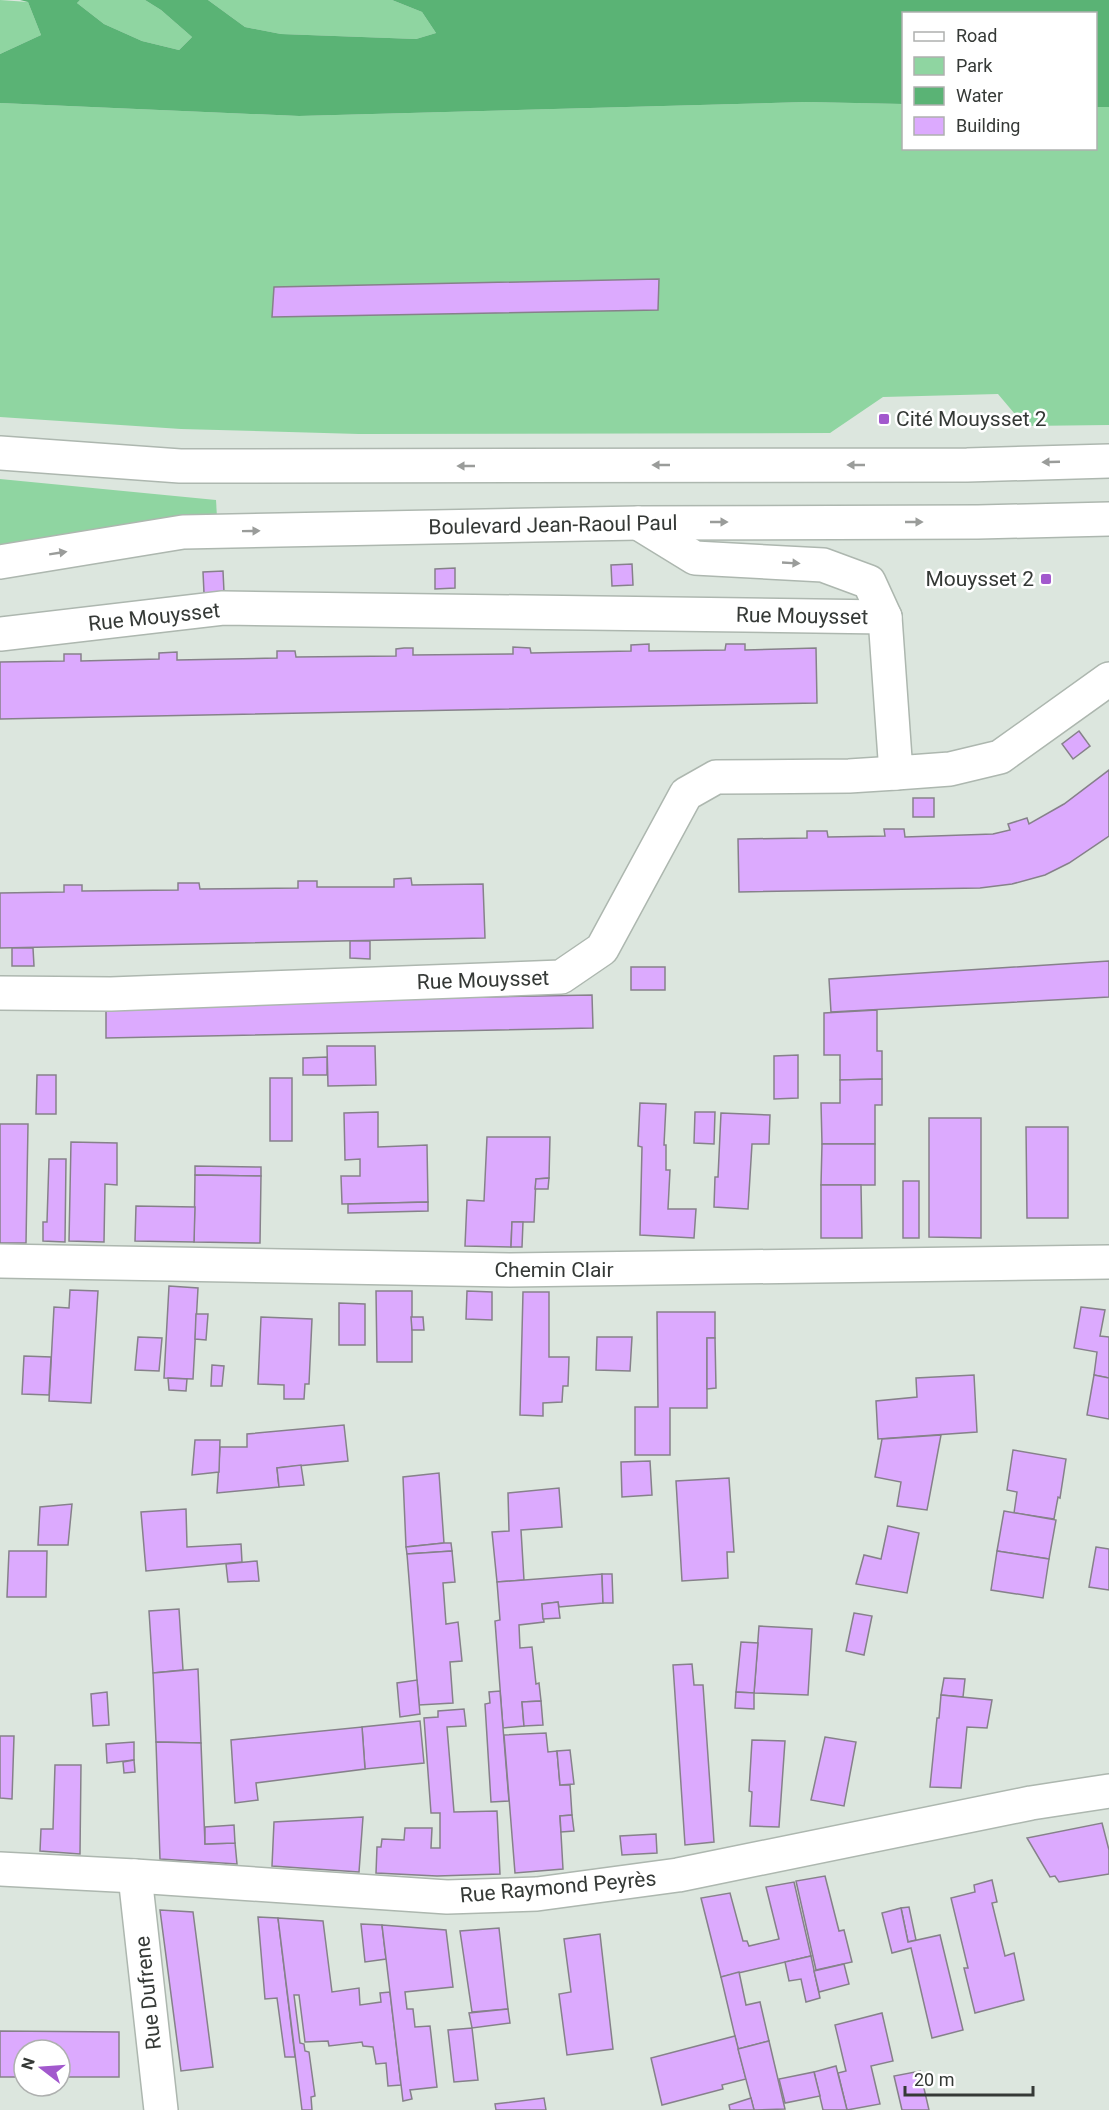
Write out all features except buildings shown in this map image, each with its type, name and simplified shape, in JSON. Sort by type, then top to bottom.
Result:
[{"type":"street","points":[[0,453],[180,466],[967,465],[1109,461]]},
{"type":"street","name":"Boulevard Jean-Raoul Paul","points":[[0,562],[183,532],[638,523],[978,522],[1109,519]]},
{"type":"street","name":"Rue Mouysset","points":[[638,523],[695,558],[823,565],[869,582],[885,617],[896,772]]},
{"type":"street","name":"Rue Mouysset","points":[[0,634],[223,608],[885,617]]},
{"type":"street","name":"Rue Mouysset","points":[[0,993],[111,994],[561,977],[602,949],[686,794],[716,777],[849,776],[950,769],[1000,757],[1109,680]]},
{"type":"street","name":"Chemin Clair","points":[[0,1261],[510,1270],[1109,1262]]},
{"type":"street","name":"Rue Raymond Peyrès","points":[[0,1869],[447,1897],[537,1894],[667,1877],[1031,1803],[1109,1791]]},
{"type":"street","name":"Rue Dufrene","points":[[135,1876],[161,2110]]},
{"type":"green space","points":[[0,0],[28,2],[41,35],[0,54]]},
{"type":"green space","points":[[80,0],[145,0],[161,10],[192,37],[179,50],[142,41],[104,24],[77,3]]},
{"type":"green space","points":[[208,0],[392,0],[422,12],[436,33],[416,39],[281,34],[245,27]]},
{"type":"green space","points":[[806,102],[902,104],[902,150],[1097,150],[1097,107],[1109,107],[1109,425],[1025,426],[998,394],[883,397],[830,433],[359,434],[181,429],[0,417],[0,103],[299,116]]},
{"type":"green space","points":[[0,479],[216,500],[217,517],[0,549]]},
{"type":"water","points":[[20,0],[80,0],[77,3],[104,24],[142,41],[179,50],[192,37],[161,10],[145,0],[208,0],[245,27],[281,34],[416,39],[436,33],[422,12],[392,0],[1109,0],[1109,107],[1097,107],[1097,12],[902,12],[902,104],[806,102],[299,116],[0,103],[0,54],[41,35],[28,2]]},
{"type":"place","name":"Cité Mouysset 2","points":[[884,419]]},
{"type":"place","name":"Mouysset 2","points":[[1046,579]]}]
